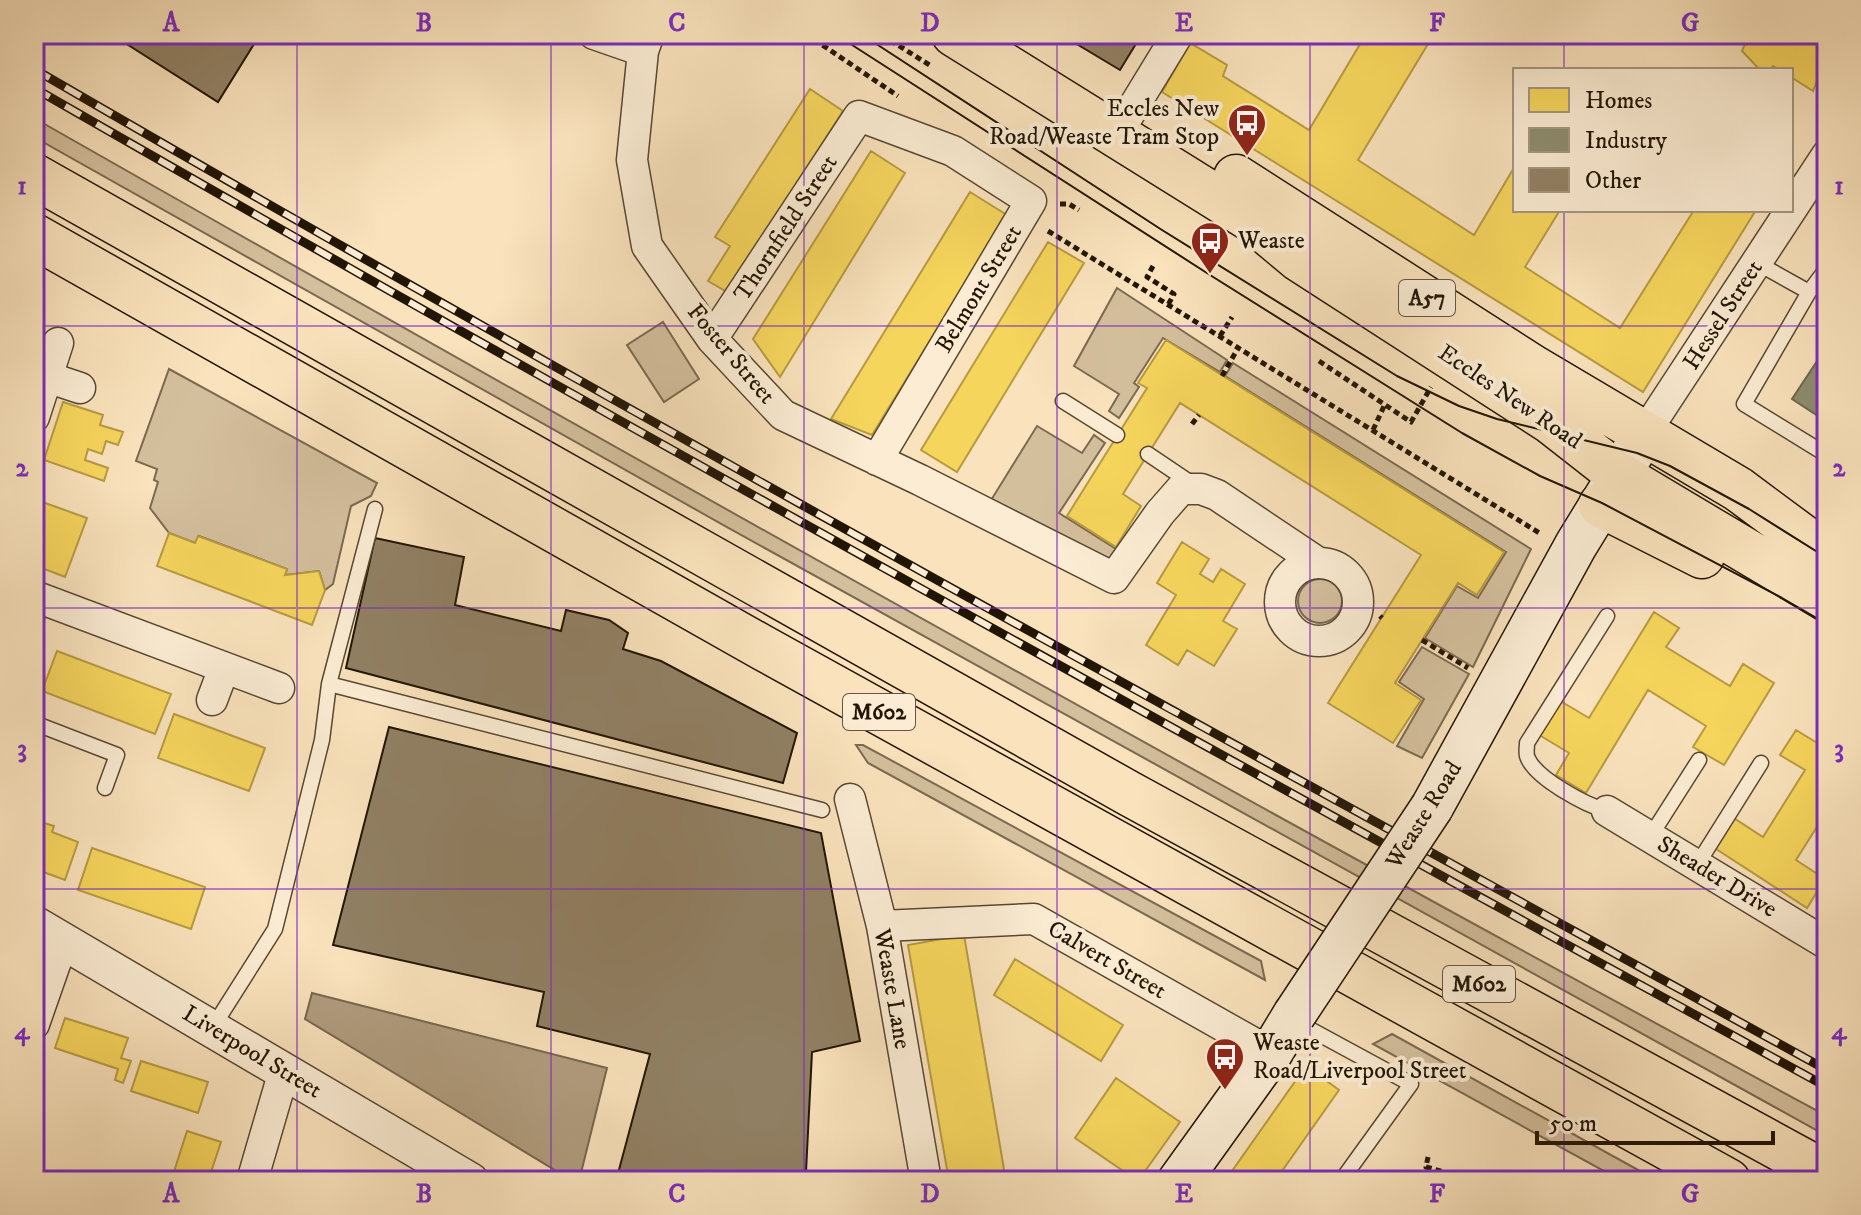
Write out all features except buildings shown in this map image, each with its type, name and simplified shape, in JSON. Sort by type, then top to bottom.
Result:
[{"type":"main road","name":"Eccles New Road","points":[[1002,34],[1251,219],[1299,259],[1550,421],[1610,490],[1827,599]]},
{"type":"main road","name":"Eccles New Road","points":[[947,53],[1124,123],[1320,229],[1542,372],[1746,494],[1812,547],[1827,555]]},
{"type":"main road","name":"M602","points":[[34,176],[1130,794],[1827,1174]]},
{"type":"main road","name":"M602","points":[[34,236],[765,649],[1728,1181]]},
{"type":"main road","name":"Weaste Road","points":[[1179,1181],[1285,1029],[1432,807],[1572,553],[1644,434]]},
{"type":"main road","points":[[1610,490],[1684,546],[1827,624]]},
{"type":"street","points":[[594,34],[646,42]]},
{"type":"street","points":[[1124,123],[1178,34]]},
{"type":"street","name":"Foster Street","points":[[646,42],[632,160],[647,246],[712,339],[783,415],[1114,578],[1181,489],[1201,489]]},
{"type":"street","name":"Thornfield Street","points":[[712,339],[859,116]]},
{"type":"street","name":"Belmont Street","points":[[859,116],[953,151],[1031,201],[877,460]]},
{"type":"street","name":"Hessel Street","points":[[1793,207],[1827,155]]},
{"type":"street","name":"Hessel Street","points":[[1644,434],[1790,212]]},
{"type":"street","points":[[34,417],[58,343]]},
{"type":"street","points":[[47,377],[80,388]]},
{"type":"street","points":[[1201,489],[1217,495],[1317,562]]},
{"type":"street","points":[[37,607],[279,688]]},
{"type":"street","points":[[212,700],[224,668]]},
{"type":"street","name":"Weaste Lane","points":[[836,805],[882,926],[926,1181]]},
{"type":"street","name":"Sheader Drive","points":[[1607,811],[1827,944]]},
{"type":"street","name":"Calvert Street","points":[[882,926],[1034,919],[1285,1029]]},
{"type":"street","points":[[34,1024],[49,933]]},
{"type":"street","name":"Liverpool Street","points":[[49,933],[470,1181]]},
{"type":"street","points":[[252,1181],[284,1071]]},
{"type":"lane","points":[[1757,263],[1809,292]]},
{"type":"lane","points":[[1827,268],[1809,292],[1744,404],[1827,455]]},
{"type":"lane","points":[[1063,401],[1117,435]]},
{"type":"lane","points":[[1148,454],[1201,489]]},
{"type":"lane","points":[[213,1027],[275,929],[322,740],[329,684],[375,509]]},
{"type":"lane","points":[[1607,616],[1527,743],[1527,756],[1544,778],[1593,807],[1607,811]]},
{"type":"lane","points":[[329,684],[836,805]]},
{"type":"lane","points":[[34,723],[117,755],[105,788]]},
{"type":"lane","points":[[1650,837],[1699,760]]},
{"type":"lane","points":[[1697,865],[1761,763]]},
{"type":"lane","points":[[1285,1029],[1411,1084],[1341,1181]]},
{"type":"path","points":[[806,34],[863,73]]},
{"type":"path","points":[[882,35],[947,53]]},
{"type":"path","points":[[1069,204],[1079,210]]},
{"type":"path","points":[[1023,216],[1572,553]]},
{"type":"path","points":[[1153,266],[1147,277],[1174,294],[1168,305]]},
{"type":"path","points":[[1220,336],[1232,317]]},
{"type":"path","points":[[1222,376],[1238,348]]},
{"type":"path","points":[[1319,361],[1411,422],[1436,379]]},
{"type":"path","points":[[1373,430],[1385,404]]},
{"type":"path","points":[[1192,424],[1199,415]]},
{"type":"path","points":[[1422,640],[1500,685]]},
{"type":"path","points":[[1428,1157],[1426,1167],[1478,1181]]},
{"type":"shaded area","points":[[34,118],[928,622],[1827,1116],[1827,1136],[929,640],[34,137]]},
{"type":"shaded area","points":[[1117,288],[1227,360],[1220,372],[1163,338],[1134,383],[1139,387],[1119,418],[1109,411],[1119,394],[1074,366]]},
{"type":"shaded area","points":[[663,322],[699,379],[664,402],[627,345]]},
{"type":"shaded area","points":[[1233,363],[1531,549],[1473,667],[1425,638],[1457,586],[1478,598],[1506,552],[1225,376]]},
{"type":"shaded area","points":[[169,369],[377,483],[371,496],[351,506],[333,584],[325,590],[319,571],[285,575],[287,569],[199,536],[195,543],[169,533],[150,508],[158,482],[154,480],[157,469],[136,461]]},
{"type":"shaded area","points":[[1037,426],[1082,453],[1094,435],[1105,443],[1059,513],[1116,549],[1105,565],[988,505]]},
{"type":"shaded area","points":[[1320,579],[1335,586],[1342,601],[1335,616],[1320,623],[1305,616],[1298,601],[1305,586]]},
{"type":"shaded area","points":[[1422,647],[1469,674],[1422,758],[1397,746],[1424,699],[1399,682]]},
{"type":"shaded area","points":[[856,745],[863,745],[1261,961],[1265,980],[868,763]]},
{"type":"shaded area","points":[[312,993],[607,1068],[579,1181],[573,1181],[305,1019]]},
{"type":"shaded area","points":[[1392,1034],[1658,1181],[1622,1181],[1373,1044]]},
{"type":"tram line","points":[[835,34],[1462,433],[1540,476],[1602,503],[1827,624]]},
{"type":"tram line","points":[[861,34],[1162,230],[1397,376],[1459,406],[1497,419],[1637,453],[1670,466],[1749,509],[1827,558]]},
{"type":"railway","points":[[34,69],[703,450],[1827,1070]]},
{"type":"railway","points":[[34,88],[928,592],[1827,1087]]},
{"type":"place","name":"Eccles New Road/Weaste Tram Stop","points":[[1247,157]]},
{"type":"place","name":"Weaste","points":[[1210,275]]},
{"type":"place","name":"Weaste Road/Liverpool Street","points":[[1225,1091]]}]
